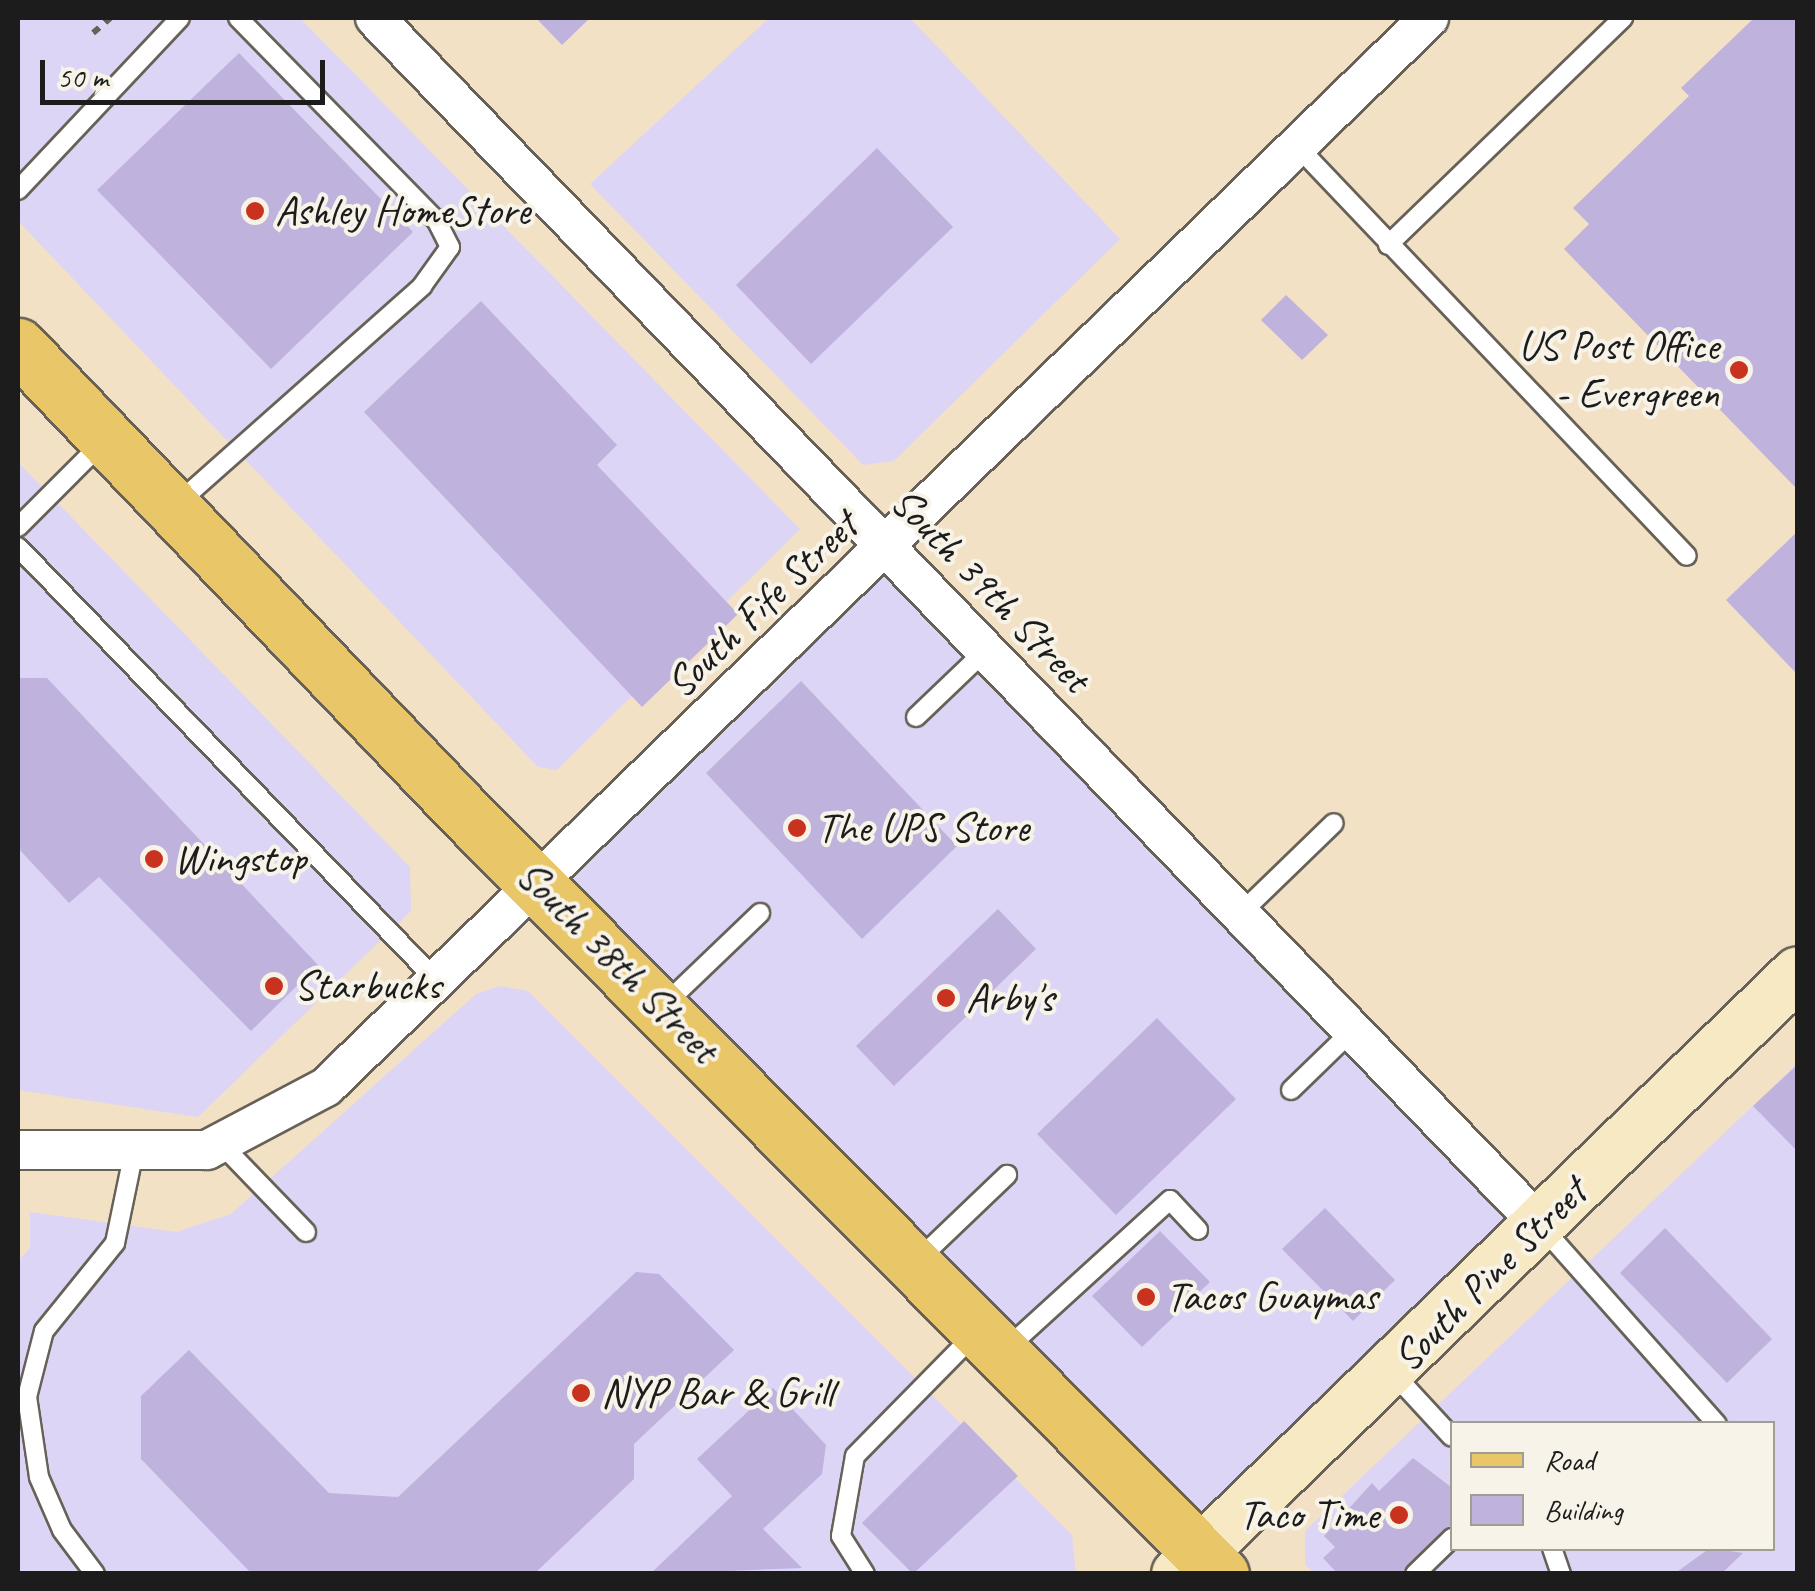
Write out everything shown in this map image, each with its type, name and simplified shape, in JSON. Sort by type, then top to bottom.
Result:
[{"type":"main road","name":"South 38th Street","points":[[18,346],[172,509],[992,1340],[1200,1566]]},
{"type":"main road","name":"South Pine Street","points":[[1200,1566],[1540,1225],[1798,974]]},
{"type":"street","name":"South 39th Street","points":[[375,18],[1540,1225]]},
{"type":"street","name":"South Fife Street","points":[[222,1145],[326,1087],[887,548],[1430,18]]},
{"type":"street","points":[[18,1150],[133,1156],[222,1145]]},
{"type":"lane","points":[[18,190],[180,18]]},
{"type":"lane","points":[[172,509],[422,286],[450,247],[436,220],[238,18]]},
{"type":"lane","points":[[1388,245],[1623,18]]},
{"type":"lane","points":[[1298,147],[1687,556]]},
{"type":"lane","points":[[18,527],[105,440]]},
{"type":"lane","points":[[18,547],[436,980]]},
{"type":"lane","points":[[916,717],[986,650]]},
{"type":"lane","points":[[1240,913],[1334,823]]},
{"type":"lane","points":[[662,1007],[760,912]]},
{"type":"lane","points":[[1291,1090],[1353,1030]]},
{"type":"lane","points":[[222,1145],[306,1232]]},
{"type":"lane","points":[[95,1574],[62,1530],[40,1477],[26,1397],[44,1331],[119,1234],[133,1156]]},
{"type":"lane","points":[[915,1263],[1007,1174]]},
{"type":"lane","points":[[866,1574],[841,1536],[855,1456],[992,1340],[1170,1200],[1198,1230]]},
{"type":"lane","points":[[1540,1225],[1714,1421]]},
{"type":"lane","points":[[1392,1372],[1450,1434]]},
{"type":"lane","points":[[1415,1574],[1450,1540]]},
{"type":"path","points":[[93,34],[110,18]]},
{"type":"shaded area","points":[[18,18],[300,18],[800,529],[557,770],[538,767],[18,221]]},
{"type":"shaded area","points":[[769,18],[910,18],[1120,239],[894,461],[863,465],[590,184]]},
{"type":"shaded area","points":[[18,462],[410,867],[411,911],[198,1117],[18,1090]]},
{"type":"shaded area","points":[[887,548],[1540,1225],[1201,1551],[538,882]]},
{"type":"shaded area","points":[[500,986],[528,991],[1072,1535],[1076,1574],[18,1573],[18,1261],[30,1248],[30,1212],[176,1232],[231,1214],[476,994]]},
{"type":"shaded area","points":[[1797,1064],[1797,1573],[1315,1574],[1305,1564],[1305,1531]]},
{"type":"building","points":[[536,18],[590,18],[562,45]]},
{"type":"building","name":"US Post Office - Evergreen","points":[[1754,18],[1798,18],[1798,490],[1564,249],[1589,224],[1573,208],[1689,96],[1681,88]]},
{"type":"building","name":"Ashley HomeStore","points":[[239,53],[413,232],[271,369],[97,190]]},
{"type":"building","points":[[877,148],[953,227],[811,364],[736,285]]},
{"type":"building","points":[[1286,295],[1328,335],[1302,360],[1261,320]]},
{"type":"building","points":[[481,301],[617,445],[597,465],[738,614],[642,707],[364,412]]},
{"type":"building","points":[[1798,531],[1798,675],[1726,600]]},
{"type":"building","points":[[18,678],[47,678],[318,965],[251,1031],[99,877],[69,903],[18,848]]},
{"type":"building","points":[[801,681],[957,846],[862,939],[706,773]]},
{"type":"building","name":"Arby's","points":[[998,909],[1036,949],[894,1086],[856,1046]]},
{"type":"building","points":[[1157,1018],[1236,1099],[1116,1215],[1037,1134]]},
{"type":"building","points":[[1798,1064],[1798,1152],[1753,1106]]},
{"type":"building","points":[[1325,1208],[1395,1280],[1353,1321],[1282,1249]]},
{"type":"building","points":[[1665,1228],[1772,1339],[1727,1383],[1620,1273]]},
{"type":"building","points":[[1160,1231],[1210,1282],[1142,1347],[1092,1296]]},
{"type":"building","points":[[636,1272],[659,1274],[734,1350],[634,1444],[634,1479],[534,1574],[252,1574],[141,1459],[141,1396],[189,1350],[329,1493],[398,1497]]},
{"type":"building","points":[[773,1388],[826,1445],[822,1474],[763,1529],[802,1568],[650,1574],[732,1496],[697,1459]]},
{"type":"building","points":[[964,1421],[1018,1476],[913,1574],[862,1523]]},
{"type":"building","name":"Taco Time","points":[[1413,1458],[1450,1486],[1450,1526],[1401,1574],[1338,1574],[1323,1558],[1335,1547],[1324,1536],[1372,1483],[1379,1491]]},
{"type":"building","points":[[1706,1551],[1743,1553],[1721,1574],[1674,1574]]},
{"type":"place","name":"Ashley HomeStore","points":[[255,211]]},
{"type":"place","name":"US Post Office - Evergreen","points":[[1739,370]]},
{"type":"place","name":"The UPS Store","points":[[797,828]]},
{"type":"place","name":"Wingstop","points":[[154,859]]},
{"type":"place","name":"Starbucks","points":[[274,986]]},
{"type":"place","name":"Arby's","points":[[946,998]]},
{"type":"place","name":"Tacos Guaymas","points":[[1146,1297]]},
{"type":"place","name":"NYP Bar & Grill","points":[[581,1393]]},
{"type":"place","name":"Taco Time","points":[[1399,1515]]}]
